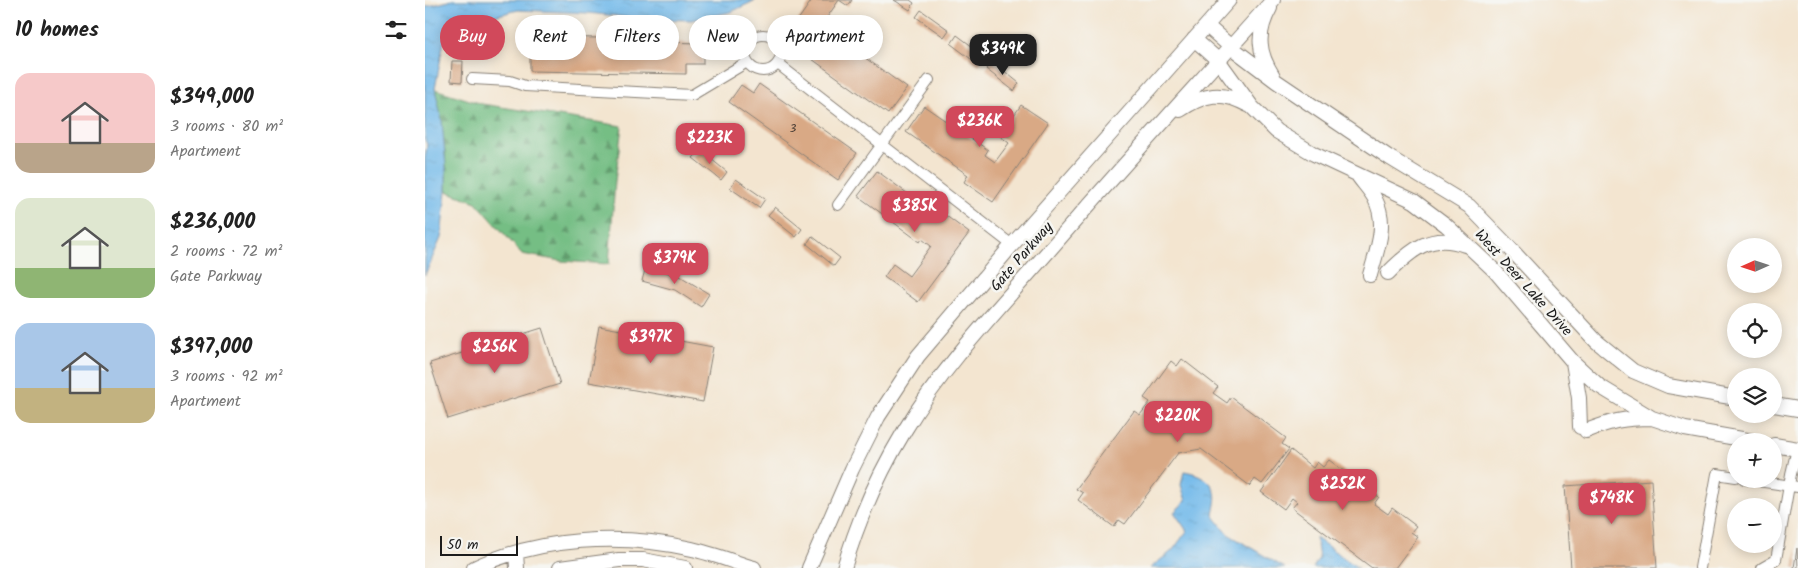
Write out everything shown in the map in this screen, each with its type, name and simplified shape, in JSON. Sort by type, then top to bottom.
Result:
[{"type":"street","name":"Gate Parkway","points":[[809,568],[852,469],[878,417],[918,356],[1012,245],[1229,0]]},
{"type":"street","name":"Gate Parkway","points":[[844,568],[859,521],[878,481],[905,430],[949,367],[1163,122],[1274,0]]},
{"type":"street","points":[[1274,0],[1265,17],[1261,34],[1261,48],[1265,63],[1276,81]]},
{"type":"street","name":"West Deer Lake Drive","points":[[1207,26],[1276,81],[1390,158],[1469,206],[1596,341],[1633,371],[1668,386],[1727,396]]},
{"type":"street","points":[[757,36],[768,36],[778,42],[781,53],[777,64],[773,68],[762,71],[747,62],[746,50],[751,39],[757,36]]},
{"type":"street","name":"West Deer Lake Drive","points":[[1194,39],[1218,60],[1252,107],[1277,131],[1314,154],[1414,201],[1447,225],[1495,271],[1573,362],[1599,386],[1652,418],[1685,429],[1727,436]]},
{"type":"street","points":[[472,78],[510,81],[525,86],[692,95],[747,62]]},
{"type":"street","points":[[777,64],[1012,245]]},
{"type":"street","points":[[839,205],[929,80]]},
{"type":"street","points":[[1163,122],[1194,100],[1208,96],[1234,97],[1252,107]]},
{"type":"street","points":[[1357,174],[1375,198],[1381,214],[1382,230],[1370,275]]},
{"type":"street","points":[[1388,273],[1407,254],[1421,245],[1453,241],[1469,246]]},
{"type":"street","points":[[1573,362],[1583,429],[1627,418],[1652,418]]},
{"type":"street","points":[[1782,406],[1798,409]]},
{"type":"street","points":[[1762,568],[1775,560],[1793,487],[1798,449],[1782,446]]},
{"type":"street","points":[[1700,568],[1717,474],[1727,476]]},
{"type":"street","points":[[474,568],[493,564],[516,553],[561,543],[646,541],[693,549],[755,568]]},
{"type":"street","points":[[516,553],[517,568]]},
{"type":"street","points":[[560,568],[627,560],[643,560],[685,568]]},
{"type":"green space","points":[[435,89],[482,104],[622,126],[615,181],[609,264],[561,261],[522,254],[476,202],[446,191],[444,140]]},
{"type":"water","points":[[453,0],[756,0],[731,12],[716,15],[689,15],[689,20],[679,20],[679,15],[607,15],[518,10],[498,15],[440,15],[440,60],[435,89],[442,121],[446,191],[441,238],[425,275],[425,159],[427,145],[425,139],[425,7]]},
{"type":"water","points":[[1184,471],[1203,477],[1213,487],[1216,497],[1213,515],[1228,534],[1285,568],[1150,568],[1172,551],[1187,531],[1174,512],[1186,501],[1181,485]]},
{"type":"water","points":[[1316,538],[1358,568],[1313,568],[1319,558]]},
{"type":"building","points":[[812,0],[839,0],[829,15],[801,15]]},
{"type":"building","points":[[839,0],[852,0],[848,6]]},
{"type":"building","points":[[894,0],[910,0],[914,3],[910,10]]},
{"type":"building","points":[[921,10],[949,30],[944,37],[916,17]]},
{"type":"building","points":[[957,35],[985,56],[979,65],[951,44]]},
{"type":"building","points":[[586,38],[596,38],[596,60],[679,60],[679,43],[689,43],[689,60],[703,60],[703,64],[686,64],[686,74],[530,71],[530,60],[586,60]]},
{"type":"building","points":[[813,60],[868,60],[907,88],[888,114]]},
{"type":"building","points":[[452,61],[463,61],[462,82],[451,81]]},
{"type":"building","points":[[992,61],[1019,83],[1014,91],[986,69]]},
{"type":"building","points":[[759,84],[857,153],[838,180],[729,102],[741,85],[753,93]]},
{"type":"building","points":[[1021,105],[1048,123],[993,202],[964,182],[968,175],[906,132],[924,106],[988,150],[985,155],[995,162],[1009,143],[1000,136]]},
{"type":"building","points":[[700,150],[727,172],[721,180],[693,158]]},
{"type":"building","points":[[877,171],[938,216],[941,212],[969,233],[918,302],[884,277],[893,264],[909,276],[931,246],[922,239],[920,242],[858,196]]},
{"type":"building","points":[[736,179],[765,199],[759,208],[730,188]]},
{"type":"building","points":[[775,207],[802,229],[796,237],[768,215]]},
{"type":"building","points":[[812,236],[840,258],[834,266],[807,244]]},
{"type":"building","points":[[646,266],[680,276],[709,294],[701,307],[675,290],[642,281]]},
{"type":"building","points":[[599,326],[713,347],[703,402],[589,382]]},
{"type":"building","points":[[542,328],[560,384],[448,419],[430,363]]},
{"type":"building","points":[[1182,359],[1218,387],[1213,393],[1227,403],[1231,397],[1286,438],[1282,444],[1289,449],[1262,484],[1255,479],[1250,486],[1201,449],[1178,453],[1125,524],[1119,520],[1114,527],[1078,500],[1083,493],[1076,489],[1134,411],[1140,415],[1150,402],[1144,398],[1171,361],[1177,366]]},
{"type":"building","points":[[1291,450],[1313,468],[1317,462],[1323,467],[1329,460],[1379,497],[1374,504],[1388,514],[1392,508],[1416,526],[1411,532],[1418,537],[1395,568],[1372,568],[1292,508],[1297,502],[1292,498],[1284,509],[1261,492]]},
{"type":"building","points":[[1651,480],[1657,568],[1571,568],[1565,486]]},
{"type":"building","points":[[1797,548],[1798,568],[1794,568]]}]
